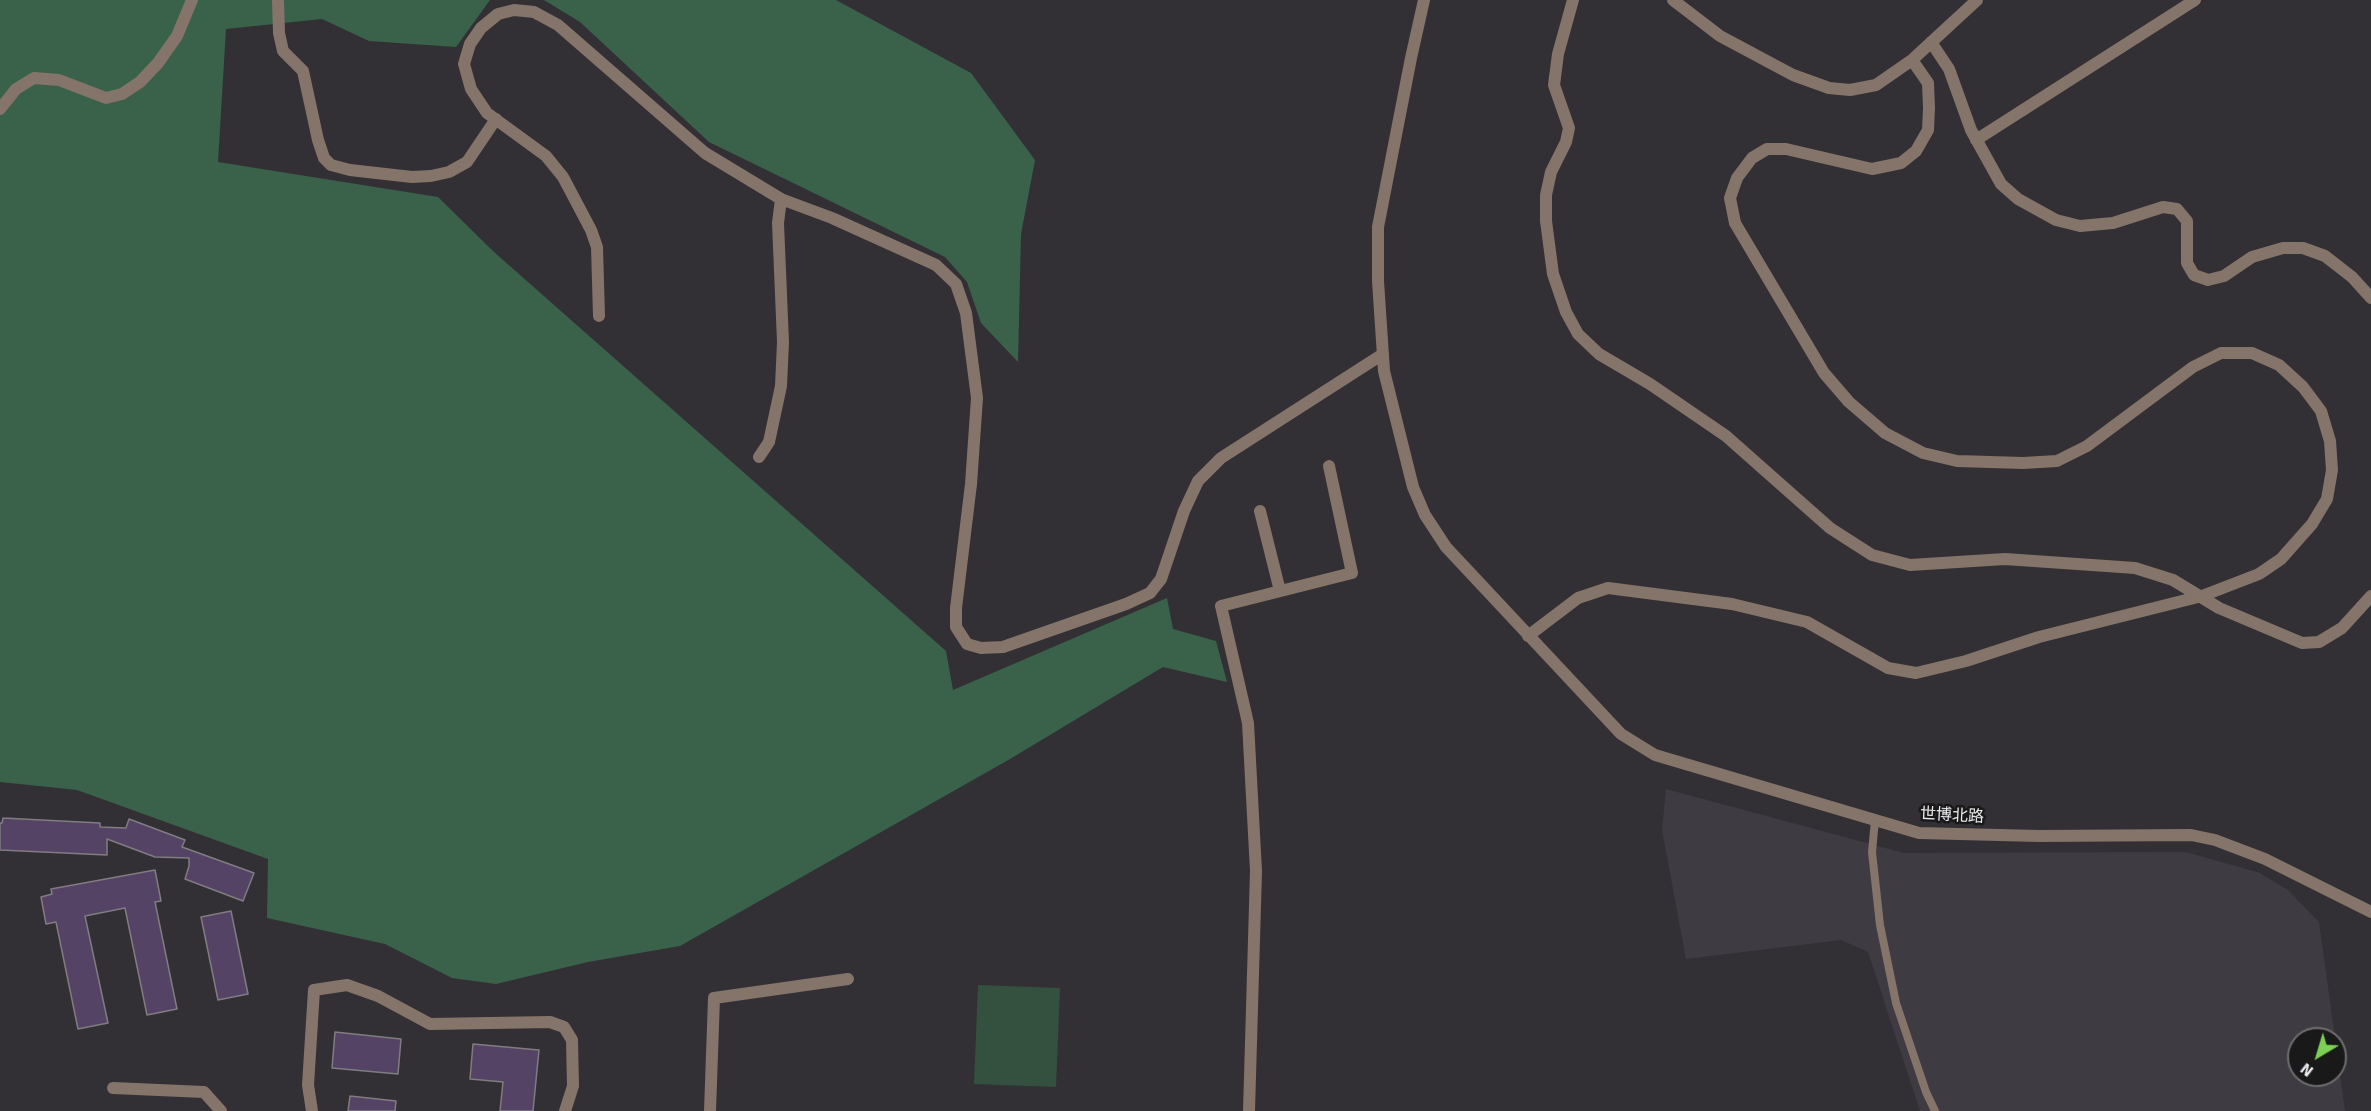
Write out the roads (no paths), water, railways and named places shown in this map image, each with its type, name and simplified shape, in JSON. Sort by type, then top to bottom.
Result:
[{"type":"street","points":[[0,109],[16,89],[34,78],[59,80],[106,98],[122,94],[140,82],[158,63],[177,36],[192,0]]},
{"type":"street","points":[[278,0],[279,33],[283,51],[303,71],[318,140],[324,158],[331,165],[350,170],[412,177],[449,172],[466,162],[496,119]]},
{"type":"street","name":"世博北路","points":[[1424,0],[1378,227],[1378,281],[1384,371],[1410,476],[1425,515],[1446,547],[1558,670],[1621,734],[1655,755],[1919,833],[2038,836],[2191,835],[2215,840],[2265,859],[2371,912]]},
{"type":"street","points":[[1573,0],[1558,54],[1554,85],[1569,128],[1566,142],[1551,172],[1546,195],[1546,221],[1553,274],[1566,312],[1578,334],[1599,354],[1650,384],[1726,436],[1830,528],[1872,555],[1910,565],[2005,559],[2135,568],[2174,580],[2218,608],[2302,643],[2319,642],[2342,628],[2371,596]]},
{"type":"street","points":[[1673,0],[1720,36],[1793,75],[1828,88],[1850,90],[1876,85],[1912,60],[1977,0]]},
{"type":"street","points":[[1976,140],[2195,0]]},
{"type":"street","points":[[599,316],[597,247],[586,219],[563,177],[546,156],[487,112],[471,89],[464,64],[470,44],[481,28],[498,14],[514,10],[534,12],[558,25],[705,153],[781,199],[832,218],[936,265],[956,284],[966,313],[977,398],[957,598],[956,627],[967,644],[981,648],[1003,647],[1126,604],[1150,593],[1161,579],[1184,511],[1198,481],[1221,458],[1383,354]]},
{"type":"street","points":[[1931,42],[1949,69],[1976,140],[2001,184],[2018,199],[2056,220],[2080,226],[2113,223],[2163,207],[2177,209],[2187,221],[2187,263],[2194,275],[2208,280],[2224,276],[2252,257],[2283,248],[2304,248],[2325,256],[2352,277],[2371,298]]},
{"type":"street","points":[[1528,636],[1578,598],[1608,588],[1732,604],[1807,622],[1888,668],[1916,673],[1966,661],[2038,637],[2202,596],[2259,574],[2281,559],[2312,524],[2327,499],[2332,470],[2330,441],[2321,411],[2302,387],[2279,365],[2252,353],[2221,353],[2193,368],[2087,446],[2056,461],[2023,464],[1957,461],[1923,453],[1885,433],[1850,402],[1824,373],[1735,223],[1730,198],[1737,178],[1752,158],[1767,149],[1786,149],[1872,169],[1901,163],[1916,151],[1928,130],[1928,83],[1912,60]]},
{"type":"street","points":[[759,457],[769,442],[781,386],[783,342],[778,223],[781,199]]},
{"type":"street","points":[[1249,1111],[1256,871],[1248,723],[1221,606],[1352,573],[1329,466]]},
{"type":"street","points":[[1260,510],[1280,591]]},
{"type":"street","points":[[710,1111],[714,998],[848,979]]},
{"type":"street","points":[[312,1111],[308,1085],[314,990],[347,985],[378,996],[430,1024],[550,1022],[564,1027],[572,1040],[573,1086],[565,1111]]},
{"type":"street","points":[[113,1088],[204,1092],[221,1111]]},
{"type":"lane","points":[[1875,820],[1872,852],[1880,925],[1896,1003],[1926,1092],[1935,1111]]}]
